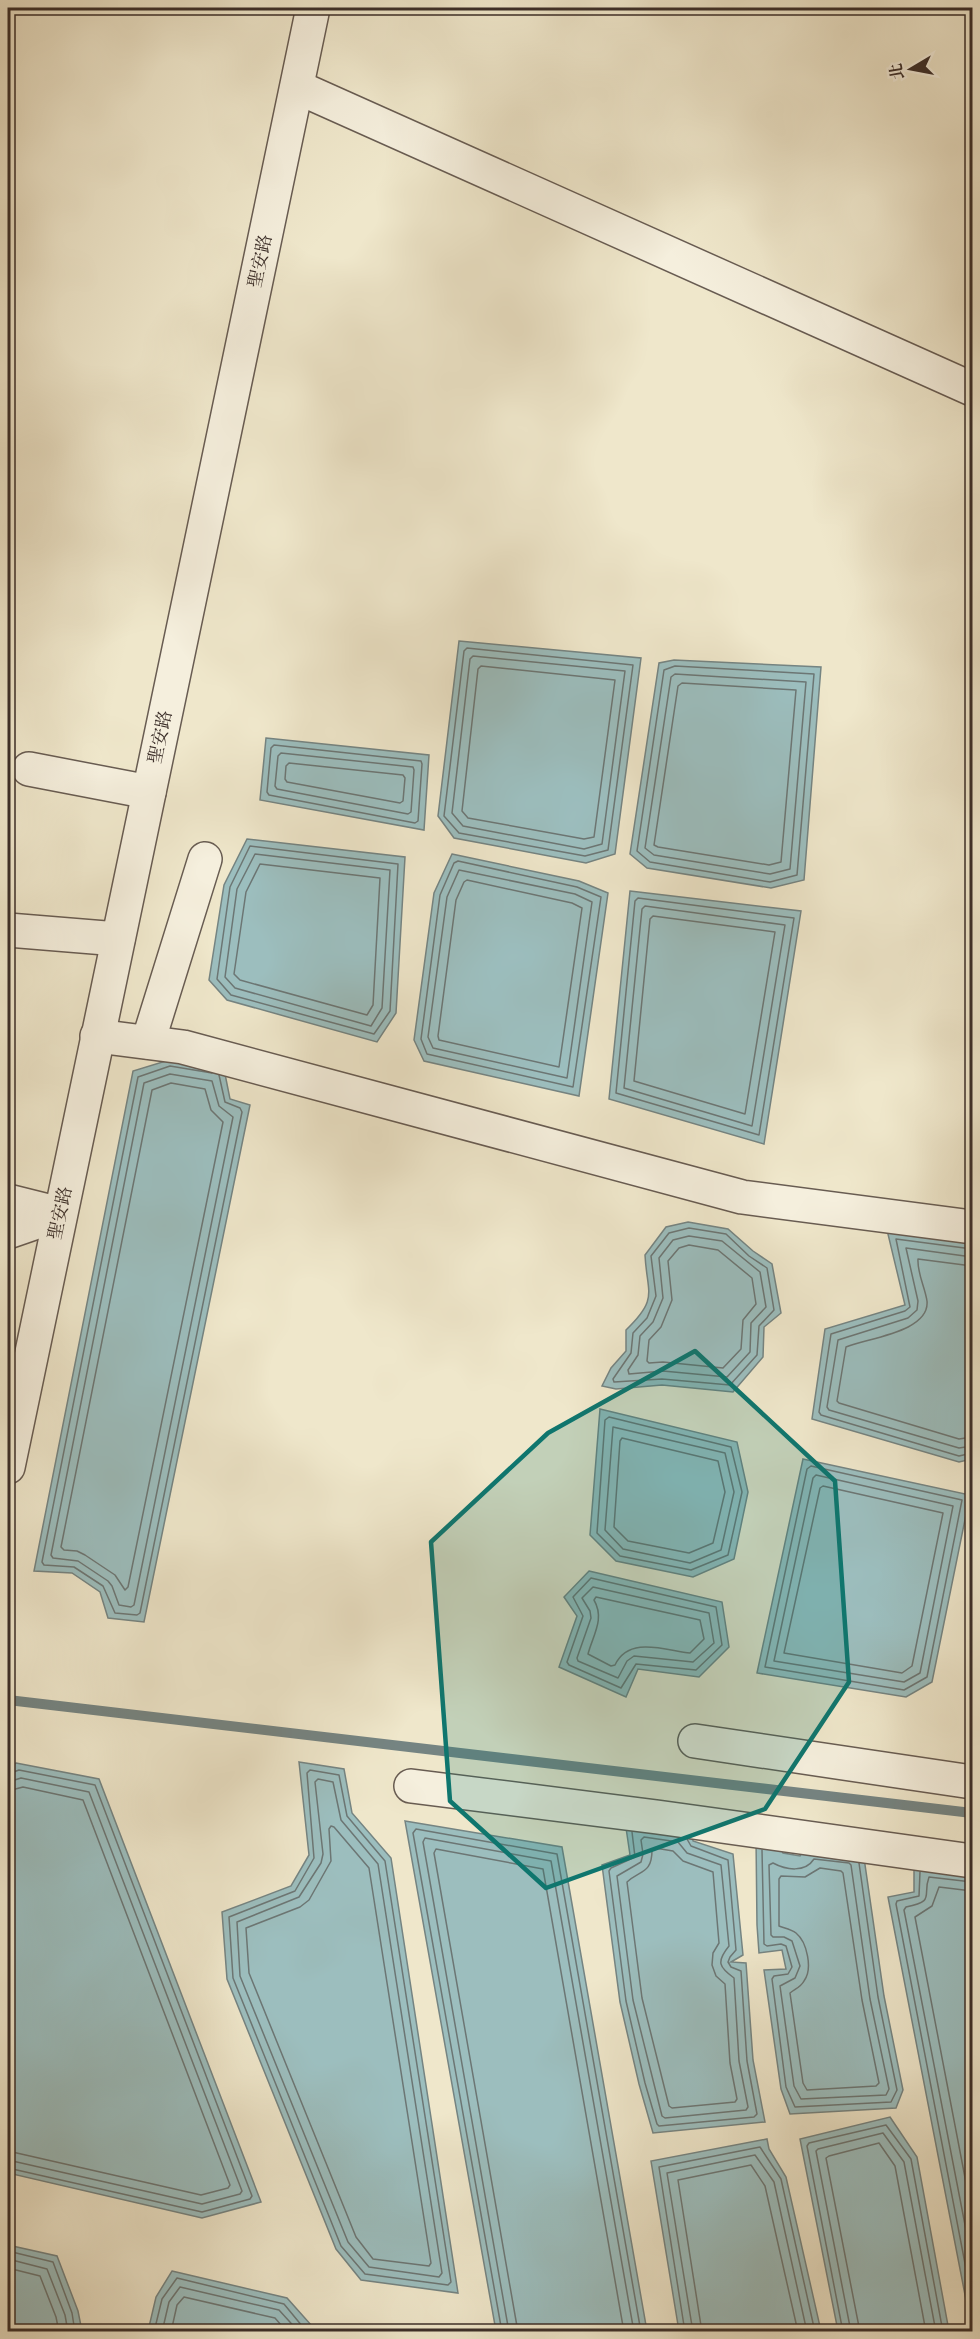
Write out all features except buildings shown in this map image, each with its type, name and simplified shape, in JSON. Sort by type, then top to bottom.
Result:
[{"type":"street","name":"聖安路","points":[[8,1467],[313,8]]},
{"type":"street","points":[[297,87],[972,389]]},
{"type":"street","points":[[29,769],[149,792]]},
{"type":"street","points":[[148,1042],[205,859]]},
{"type":"street","points":[[8,930],[118,939]]},
{"type":"street","points":[[97,1036],[183,1047],[742,1197],[972,1227]]},
{"type":"street","points":[[8,1201],[60,1214]]},
{"type":"street","points":[[8,1232],[60,1214]]},
{"type":"street","points":[[695,1741],[972,1782]]},
{"type":"street","points":[[411,1786],[657,1817],[972,1861]]},
{"type":"highlighted area","points":[[695,1351],[835,1481],[849,1682],[765,1809],[546,1888],[450,1801],[431,1542],[548,1433]]},
{"type":"water","points":[[459,641],[641,658],[615,854],[586,863],[454,838],[438,816]]},
{"type":"water","points":[[674,660],[821,667],[804,880],[771,888],[647,868],[630,854],[659,663]]},
{"type":"water","points":[[266,738],[429,755],[424,830],[260,800]]},
{"type":"water","points":[[247,839],[405,857],[396,1013],[377,1042],[227,1000],[209,980],[224,885]]},
{"type":"water","points":[[452,854],[579,881],[608,893],[579,1096],[424,1061],[414,1040],[434,893]]},
{"type":"water","points":[[630,891],[801,911],[764,1144],[609,1099]]},
{"type":"water","points":[[169,1060],[224,1069],[230,1099],[250,1105],[144,1622],[108,1618],[100,1592],[72,1573],[34,1571],[133,1071]]},
{"type":"water","points":[[688,1222],[728,1229],[772,1264],[781,1313],[764,1327],[763,1357],[733,1392],[662,1385],[616,1389],[602,1386],[611,1368],[626,1351],[626,1330],[647,1302],[649,1287],[645,1255],[666,1227]]},
{"type":"water","points":[[887,1230],[972,1244],[972,1459],[959,1462],[812,1419],[825,1329],[905,1305]]},
{"type":"water","points":[[600,1409],[737,1442],[748,1492],[734,1559],[693,1577],[616,1561],[590,1535]]},
{"type":"water","points":[[803,1459],[970,1495],[932,1682],[906,1697],[757,1673]]},
{"type":"water","points":[[589,1571],[722,1602],[729,1647],[699,1677],[638,1669],[626,1697],[559,1667],[577,1616],[564,1597]]},
{"type":"water","points":[[299,1762],[344,1769],[352,1813],[391,1858],[458,2293],[361,2280],[336,2249],[227,1979],[222,1912],[291,1886],[309,1855]]},
{"type":"water","points":[[16,1763],[99,1779],[261,2202],[202,2218],[8,2173],[8,1770]]},
{"type":"water","points":[[405,1821],[562,1847],[647,2331],[496,2331]]},
{"type":"water","points":[[625,1821],[692,1830],[693,1841],[733,1854],[743,1955],[731,1962],[746,1963],[753,2060],[765,2122],[653,2133],[620,2002],[602,1865],[630,1855]]},
{"type":"water","points":[[756,1838],[778,1841],[783,1853],[800,1856],[808,1844],[863,1851],[884,1996],[903,2090],[896,2108],[790,2114],[781,2089],[764,1970],[786,1969],[782,1950],[759,1953]]},
{"type":"water","points":[[914,1860],[972,1869],[972,2331],[888,1897],[914,1892]]},
{"type":"water","points":[[890,2117],[917,2157],[949,2331],[838,2331],[800,2139]]},
{"type":"water","points":[[767,2139],[769,2149],[786,2177],[821,2331],[679,2331],[651,2161]]},
{"type":"water","points":[[8,2245],[57,2256],[78,2311],[82,2331],[8,2331]]},
{"type":"water","points":[[172,2271],[287,2298],[312,2326],[313,2331],[148,2331],[156,2297]]},
{"type":"waterway","points":[[8,1700],[972,1813]]}]
